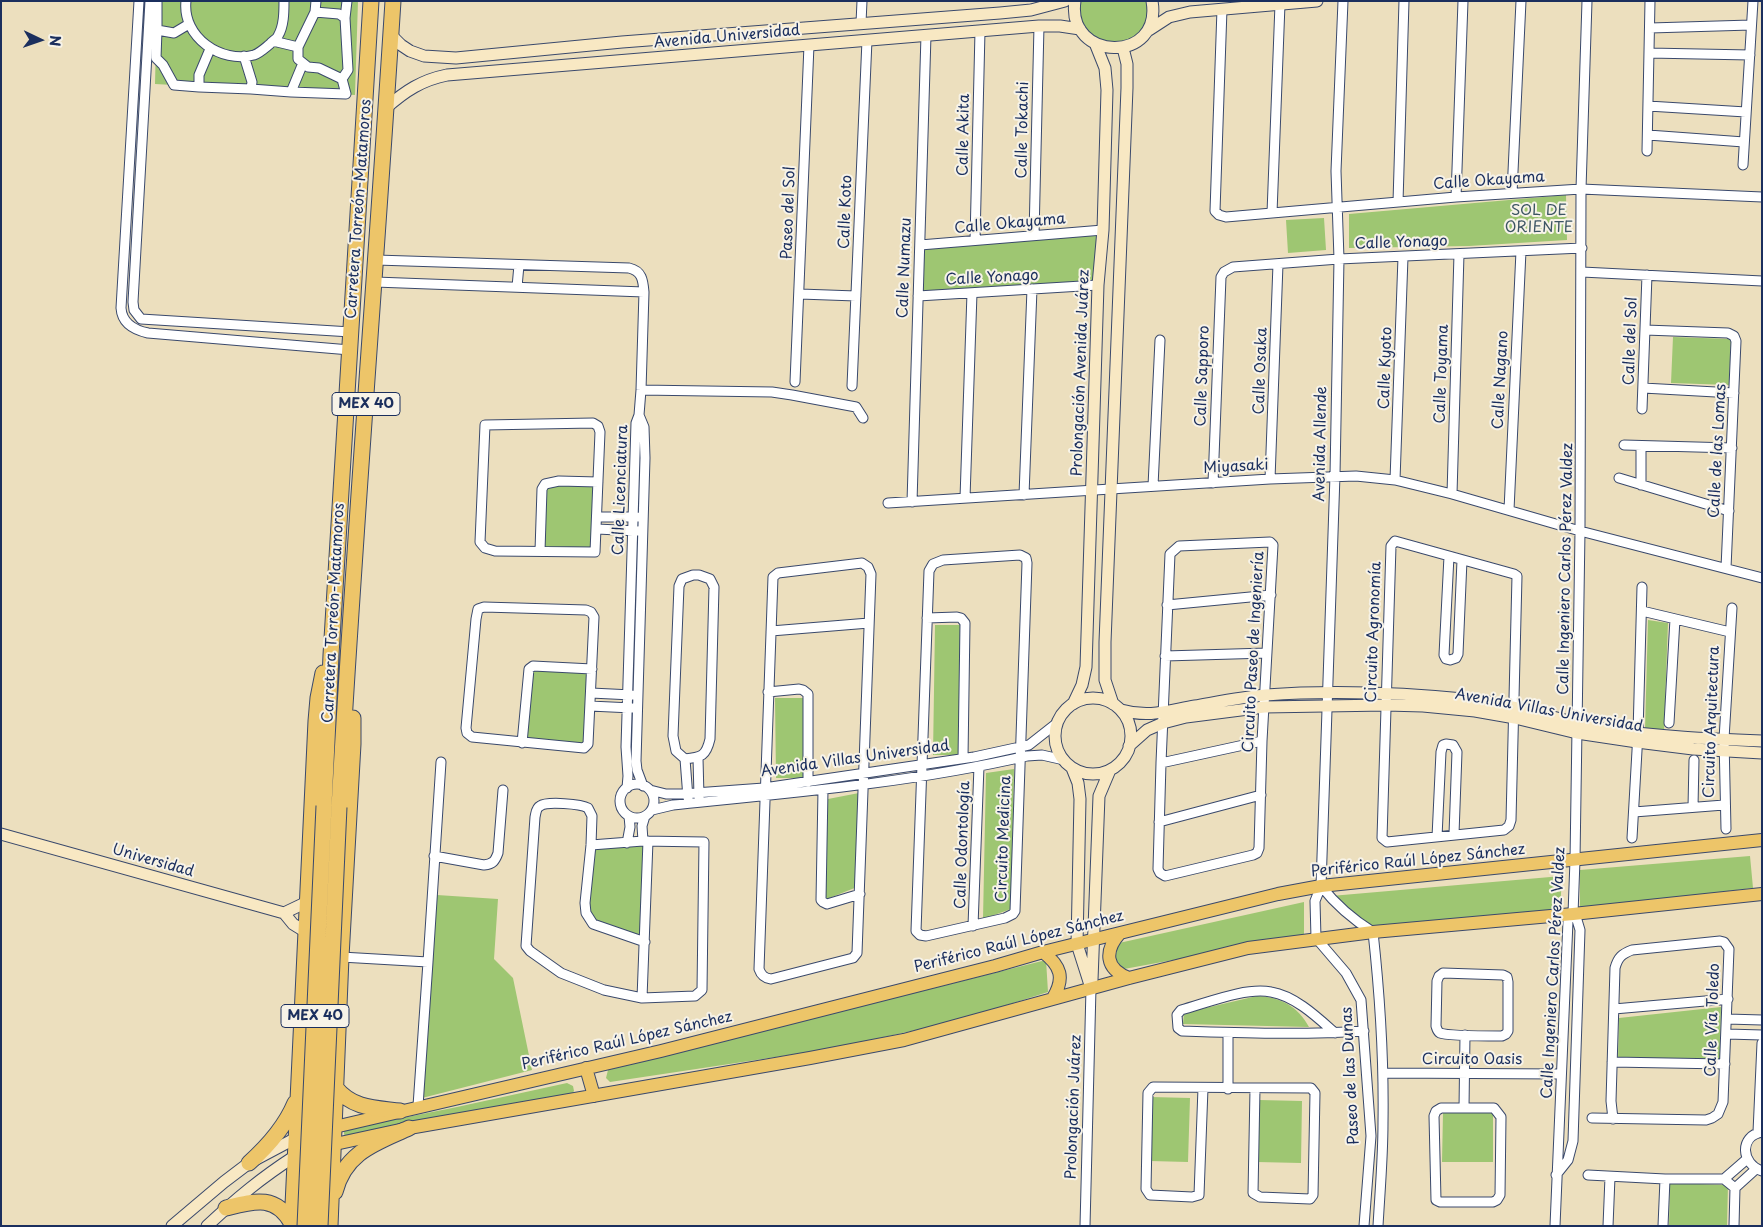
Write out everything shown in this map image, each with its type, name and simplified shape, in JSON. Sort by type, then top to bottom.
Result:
[{"type":"highway","name":"Carretera Torreón-Matamoros","points":[[296,1225],[331,806],[331,656],[371,1]]},
{"type":"highway","name":"MEX 40","points":[[320,1226],[331,806],[348,641],[375,282],[393,1]]},
{"type":"highway","points":[[330,1226],[341,957],[353,744],[353,703],[348,641]]},
{"type":"highway","points":[[296,1225],[295,1156],[318,698],[323,672],[331,656]]},
{"type":"highway","points":[[298,1094],[308,1100],[318,1101],[329,1097],[336,1088]]},
{"type":"highway","points":[[336,1088],[342,1096],[361,1106],[400,1111]]},
{"type":"highway","points":[[249,1163],[280,1130],[298,1094]]},
{"type":"highway","points":[[331,1205],[337,1183],[351,1160],[365,1148],[409,1128]]},
{"type":"highway","points":[[296,1225],[297,1208],[308,1200],[321,1200],[331,1205]]},
{"type":"highway","points":[[226,1208],[259,1201],[271,1204],[286,1213],[296,1225]]},
{"type":"main road","name":"Periférico Raúl López Sánchez","points":[[296,1138],[334,1126],[661,1051],[995,966],[1042,952],[1278,894],[1321,886],[1762,840]]},
{"type":"main road","points":[[295,1156],[334,1144],[409,1128],[904,1040],[1053,998],[1248,948],[1372,932],[1573,914],[1762,894]]},
{"type":"main road","points":[[1120,933],[1111,945],[1109,959],[1116,972],[1129,978]]},
{"type":"main road","points":[[1042,952],[1056,965],[1060,973],[1058,990],[1053,998]]},
{"type":"main road","points":[[586,1068],[594,1096]]},
{"type":"street","points":[[138,1],[121,308],[121,315],[124,321],[140,332],[350,350]]},
{"type":"street","points":[[150,1],[133,302],[136,314],[140,319],[351,332]]},
{"type":"street","points":[[158,1],[156,58],[163,64],[174,85],[346,94],[342,80],[319,68],[308,67],[298,59],[298,47],[315,12],[316,1]]},
{"type":"street","points":[[186,1],[189,24],[192,30],[210,49],[228,55],[244,56],[260,52],[278,36],[284,18],[284,1]]},
{"type":"street","points":[[342,80],[348,70],[347,1]]},
{"type":"street","points":[[861,23],[862,1]]},
{"type":"street","name":"Avenida Universidad","points":[[391,35],[405,48],[424,56],[456,58],[1031,10],[1065,1]]},
{"type":"street","points":[[1075,1],[1075,12],[1080,29],[1095,44],[1108,48],[1123,48],[1137,42],[1162,21],[1178,14],[1317,1]]},
{"type":"street","points":[[1149,30],[1153,16],[1152,1]]},
{"type":"street","name":"Avenida Allende","points":[[1316,938],[1315,901],[1321,886],[1335,475],[1339,259],[1336,171],[1343,1]]},
{"type":"street","points":[[1398,202],[1404,1]]},
{"type":"street","points":[[1456,197],[1463,1]]},
{"type":"street","points":[[1512,192],[1521,1]]},
{"type":"street","name":"Calle Ingeniero Carlos Pérez Valdez","points":[[1555,1226],[1568,921],[1573,914],[1575,860],[1580,531],[1581,189],[1586,1]]},
{"type":"street","points":[[1647,151],[1650,1]]},
{"type":"street","points":[[1743,165],[1753,1]]},
{"type":"street","points":[[1272,213],[1280,4]]},
{"type":"street","name":"Calle Okayama","points":[[1222,9],[1215,210],[1219,215],[1226,217],[1512,192],[1581,189],[1762,197]]},
{"type":"street","points":[[315,12],[339,14],[346,18]]},
{"type":"street","points":[[156,30],[174,33],[189,24]]},
{"type":"street","points":[[1650,28],[1751,25]]},
{"type":"street","name":"Avenida Universidad","points":[[386,108],[413,86],[447,75],[1039,26],[1060,26],[1080,29]]},
{"type":"street","name":"Calle Tokachi","points":[[1034,235],[1039,26]]},
{"type":"street","name":"Calle Akita","points":[[976,240],[980,31]]},
{"type":"street","name":"Calle Numazu","points":[[912,502],[926,35]]},
{"type":"street","points":[[137,39],[148,40]]},
{"type":"street","name":"Calle Koto","points":[[852,386],[867,40]]},
{"type":"street","points":[[272,41],[298,47]]},
{"type":"street","name":"Prolongación Avenida Juárez","points":[[1073,704],[1082,684],[1086,667],[1098,285],[1103,230],[1107,90],[1105,68],[1095,44]]},
{"type":"street","name":"Paseo del Sol","points":[[795,382],[809,45]]},
{"type":"street","points":[[1091,988],[1099,796],[1110,770],[1124,757],[1129,746],[1130,730],[1126,718],[1108,692],[1104,671],[1128,64],[1123,48]]},
{"type":"street","points":[[199,87],[199,76],[210,49]]},
{"type":"street","points":[[513,53],[514,70]]},
{"type":"street","points":[[1649,53],[1750,54]]},
{"type":"street","points":[[244,56],[252,82],[251,89]]},
{"type":"street","points":[[291,92],[303,63]]},
{"type":"street","points":[[1648,106],[1746,112]]},
{"type":"street","points":[[1648,135],[1744,142]]},
{"type":"street","name":"Calle Okayama","points":[[920,245],[1103,230]]},
{"type":"street","name":"Calle Yonago","points":[[1224,272],[1233,266],[1339,259],[1582,248]]},
{"type":"street","name":"Calle Nagano","points":[[1509,510],[1521,251]]},
{"type":"street","name":"Calle Toyama","points":[[1452,494],[1459,254]]},
{"type":"street","name":"Calle Kyoto","points":[[1396,480],[1403,256]]},
{"type":"street","points":[[376,260],[635,269],[642,276],[644,292],[639,415]]},
{"type":"street","name":"Calle Osaka","points":[[1270,479],[1278,264]]},
{"type":"street","points":[[517,287],[518,265]]},
{"type":"street","name":"Calle Sapporo","points":[[1213,482],[1221,277],[1224,272]]},
{"type":"street","points":[[1582,272],[1762,281]]},
{"type":"street","name":"Calle del Sol","points":[[1642,409],[1647,275]]},
{"type":"street","points":[[375,282],[644,292]]},
{"type":"street","name":"Calle Yonago","points":[[918,296],[1098,285]]},
{"type":"street","points":[[1024,495],[1032,289]]},
{"type":"street","points":[[965,498],[972,293]]},
{"type":"street","points":[[800,294],[856,296]]},
{"type":"street","name":"Calle de las Lomas","points":[[1645,330],[1728,333],[1734,336],[1736,340],[1726,568]]},
{"type":"street","points":[[1153,486],[1160,340]]},
{"type":"street","points":[[1643,388],[1734,393]]},
{"type":"street","points":[[641,390],[792,394],[856,407],[863,418]]},
{"type":"street","name":"Calle Licenciatura","points":[[639,415],[636,423],[633,517],[633,695],[637,708],[636,761],[638,776],[646,788]]},
{"type":"street","name":"Calle Licenciatura","points":[[627,788],[627,708],[633,695],[643,531],[645,440],[644,427],[639,415]]},
{"type":"street","points":[[596,424],[600,432],[598,517],[595,552],[495,551],[485,548],[480,542],[485,425],[596,424]]},
{"type":"street","points":[[1624,445],[1732,448]]},
{"type":"street","points":[[1641,446],[1641,485]]},
{"type":"street","name":"Miyasaki","points":[[888,503],[1213,482],[1335,475],[1356,476],[1396,480],[1452,494],[1580,531],[1762,578]]},
{"type":"street","points":[[1619,478],[1729,512]]},
{"type":"street","points":[[540,551],[542,489],[546,484],[559,481],[598,482]]},
{"type":"street","points":[[598,517],[643,518]]},
{"type":"street","points":[[597,529],[643,531]]},
{"type":"street","name":"Circuito Agronomía","points":[[1398,541],[1462,560],[1517,576],[1511,820],[1509,826],[1504,830],[1387,842],[1382,838],[1391,546],[1393,542],[1398,541]]},
{"type":"street","name":"Circuito Paseo de Ingeniería","points":[[1270,542],[1273,545],[1271,595],[1262,741],[1259,848],[1257,853],[1253,855],[1165,876],[1160,873],[1158,868],[1160,763],[1170,554],[1179,546],[1270,542]]},
{"type":"street","name":"Circuito Medicina","points":[[1020,555],[1026,558],[1015,911],[1005,918],[926,936],[920,935],[916,931],[923,777],[927,618],[929,571],[937,561],[1020,555]]},
{"type":"street","points":[[1448,556],[1444,655],[1446,659],[1450,660],[1456,658],[1458,654],[1462,560]]},
{"type":"street","points":[[862,563],[868,567],[871,574],[858,953],[853,958],[771,978],[763,976],[759,969],[771,631],[772,582],[775,575],[862,563]]},
{"type":"street","points":[[685,759],[698,758],[705,752],[710,739],[714,592],[710,579],[699,574],[687,576],[682,579],[679,586],[673,736],[676,751],[685,759],[688,799]]},
{"type":"street","points":[[1632,838],[1638,738],[1642,587]]},
{"type":"street","points":[[1167,604],[1271,595]]},
{"type":"street","points":[[502,607],[586,610],[591,612],[594,617],[590,693],[588,744],[585,748],[472,737],[467,733],[466,728],[478,609],[502,607]]},
{"type":"street","points":[[1730,632],[1732,608]]},
{"type":"street","name":"Circuito Arquitectura","points":[[1634,812],[1724,805],[1724,745],[1730,632],[1642,611]]},
{"type":"street","points":[[927,618],[957,616],[965,623],[963,758]]},
{"type":"street","points":[[1669,723],[1675,619]]},
{"type":"street","points":[[771,631],[869,623]]},
{"type":"street","points":[[1165,656],[1267,654]]},
{"type":"street","points":[[522,743],[529,669],[533,666],[592,669]]},
{"type":"street","points":[[768,692],[798,689],[808,694],[808,782]]},
{"type":"street","points":[[590,693],[633,695]]},
{"type":"street","points":[[1091,988],[1077,944],[1080,799],[1078,783],[1059,752],[1055,733],[1063,712],[1073,704],[1090,698],[1099,699],[1117,707]]},
{"type":"street","name":"Avenida Villas Universidad","points":[[1117,707],[1138,714],[1163,718],[1186,717],[1264,701],[1386,699],[1423,706],[1475,711],[1515,712],[1577,728],[1638,738],[1724,745],[1762,753]]},
{"type":"street","points":[[590,706],[637,708]]},
{"type":"street","name":"Avenida Villas Universidad","points":[[1129,746],[1142,733],[1163,718]]},
{"type":"street","name":"Avenida Villas Universidad","points":[[648,813],[688,799],[764,792],[823,790],[923,777],[979,766],[1020,752],[1057,724]]},
{"type":"street","points":[[1160,763],[1262,741]]},
{"type":"street","name":"Avenida Villas Universidad","points":[[1724,745],[1762,741]]},
{"type":"street","points":[[1437,836],[1441,752],[1446,744],[1453,745],[1457,752],[1454,834]]},
{"type":"street","name":"Avenida Villas Universidad","points":[[764,792],[808,782],[864,773],[963,758],[1020,752],[1042,755],[1068,764]]},
{"type":"street","points":[[698,758],[699,798]]},
{"type":"street","points":[[1693,807],[1694,760]]},
{"type":"street","points":[[418,1106],[441,762]]},
{"type":"street","points":[[1068,764],[1091,774],[1110,770]]},
{"type":"street","name":"Calle Odontología","points":[[973,926],[979,766]]},
{"type":"street","points":[[642,998],[645,942],[645,841],[642,826],[654,803],[653,796],[646,788],[634,785],[627,788],[622,794],[621,806],[624,812],[629,816],[637,818],[648,813]]},
{"type":"street","name":"Avenida Villas Universidad","points":[[646,788],[688,799]]},
{"type":"street","points":[[434,856],[484,865],[496,861],[504,790]]},
{"type":"street","points":[[823,790],[821,900],[828,904],[860,894]]},
{"type":"street","points":[[1159,822],[1261,795]]},
{"type":"street","points":[[591,845],[645,841],[701,841],[706,844],[702,990],[695,996],[642,998],[604,990],[561,973],[530,951],[526,946],[535,817],[537,808],[546,804],[584,806],[588,808],[592,816],[585,903],[588,918],[593,924],[645,942]]},
{"type":"street","points":[[1724,805],[1726,829]]},
{"type":"street","points":[[627,843],[630,827],[629,816]]},
{"type":"street","name":"Universidad","points":[[1,834],[284,913],[293,924],[306,932]]},
{"type":"street","points":[[1,841],[15,837]]},
{"type":"street","points":[[1321,886],[1329,897],[1349,916],[1372,932]]},
{"type":"street","points":[[284,913],[307,902]]},
{"type":"street","points":[[1556,1174],[1568,1160],[1573,1141],[1580,930],[1573,914]]},
{"type":"street","name":"Paseo de las Dunas","points":[[1372,932],[1379,997],[1383,1073],[1383,1137],[1378,1226]]},
{"type":"street","name":"Paseo de las Dunas","points":[[1316,938],[1346,973],[1361,1000],[1370,1136],[1364,1226]]},
{"type":"street","name":"Calle Vía Toledo","points":[[1592,1118],[1706,1120],[1718,1114],[1723,1102],[1727,1034],[1729,949],[1727,944],[1720,941],[1632,950],[1622,954],[1617,959],[1614,968],[1613,1118]]},
{"type":"street","points":[[341,957],[428,962]]},
{"type":"street","points":[[1444,973],[1503,975],[1507,978],[1508,982],[1508,1031],[1502,1036],[1465,1035],[1441,1033],[1437,1030],[1437,980],[1439,976],[1444,973]]},
{"type":"street","name":"Prolongación Juárez","points":[[1085,1226],[1091,988]]},
{"type":"street","points":[[1335,1033],[1297,1003],[1280,994],[1270,992],[1258,991],[1239,994],[1179,1012],[1179,1030],[1228,1033],[1335,1033],[1364,1030]]},
{"type":"street","points":[[1361,1000],[1379,997]]},
{"type":"street","points":[[1614,1009],[1728,999]]},
{"type":"street","points":[[1727,1019],[1762,1020]]},
{"type":"street","points":[[1228,1033],[1228,1089]]},
{"type":"street","points":[[1727,1034],[1762,1035]]},
{"type":"street","points":[[1464,1108],[1465,1035]]},
{"type":"street","points":[[1735,1188],[1759,1170],[1747,1159],[1746,1148],[1748,1141],[1760,1132],[1762,1043]]},
{"type":"street","points":[[1612,1062],[1725,1064]]},
{"type":"street","name":"Circuito Oasis","points":[[1383,1073],[1561,1074]]},
{"type":"street","points":[[1203,1088],[1199,1195],[1192,1198],[1150,1195],[1146,1189],[1149,1090],[1153,1088],[1203,1088],[1228,1089],[1311,1088],[1315,1093],[1313,1195],[1310,1199],[1260,1197],[1253,1193],[1255,1089]]},
{"type":"street","points":[[1441,1108],[1464,1108],[1494,1108],[1501,1117],[1500,1195],[1494,1202],[1440,1202],[1436,1200],[1434,1116],[1436,1111],[1441,1108]]},
{"type":"street","points":[[1370,1136],[1383,1137]]},
{"type":"street","points":[[172,1226],[249,1163],[296,1138]]},
{"type":"street","points":[[207,1226],[240,1195],[268,1173],[295,1156]]},
{"type":"street","points":[[1588,1175],[1665,1179],[1724,1178],[1747,1159]]},
{"type":"street","points":[[1608,1226],[1610,1176]]},
{"type":"street","points":[[1724,1178],[1735,1188],[1734,1226]]},
{"type":"street","points":[[1663,1226],[1665,1179]]},
{"type":"green space","points":[[157,1],[358,1],[355,95],[155,84]]},
{"type":"green space","points":[[1079,1],[1149,1],[1150,11],[1141,32],[1132,39],[1109,44],[1088,33],[1081,23]]},
{"type":"green space","name":"SOL DE ORIENTE","points":[[1566,195],[1567,240],[1469,246],[1349,248],[1349,214]]},
{"type":"green space","points":[[1324,218],[1326,250],[1288,253],[1286,220]]},
{"type":"green space","points":[[1099,233],[1093,283],[921,291],[922,247]]},
{"type":"green space","points":[[1673,337],[1731,339],[1729,385],[1671,383]]},
{"type":"green space","points":[[597,484],[595,551],[542,549],[546,485]]},
{"type":"green space","points":[[1648,620],[1668,623],[1664,731],[1645,730]]},
{"type":"green space","points":[[935,625],[961,625],[960,755],[933,755]]},
{"type":"green space","points":[[531,669],[588,672],[584,744],[526,740]]},
{"type":"green space","points":[[775,698],[805,698],[805,778],[776,778]]},
{"type":"green space","points":[[1014,769],[1011,909],[983,919],[986,773]]},
{"type":"green space","points":[[859,793],[857,887],[827,899],[825,896],[828,799]]},
{"type":"green space","points":[[645,844],[642,937],[595,920],[589,909],[595,848]]},
{"type":"green space","points":[[1750,856],[1753,888],[1580,909],[1580,870]]},
{"type":"green space","points":[[1562,876],[1560,911],[1375,929],[1331,896]]},
{"type":"green space","points":[[437,895],[498,899],[494,959],[513,978],[532,1070],[422,1098]]},
{"type":"green space","points":[[1304,902],[1304,936],[1124,969],[1116,963],[1115,947],[1119,943]]},
{"type":"green space","points":[[1046,960],[1048,992],[953,1022],[829,1049],[610,1082],[606,1078],[608,1070]]},
{"type":"green space","points":[[1257,996],[1273,998],[1288,1004],[1299,1013],[1309,1027],[1183,1024],[1184,1013]]},
{"type":"green space","points":[[1721,1007],[1720,1061],[1618,1059],[1619,1018]]},
{"type":"green space","points":[[567,1083],[573,1086],[574,1091],[572,1094],[345,1136],[344,1134],[344,1131],[348,1129]]},
{"type":"green space","points":[[1151,1097],[1190,1098],[1188,1162],[1150,1161]]},
{"type":"green space","points":[[1259,1100],[1302,1101],[1301,1163],[1257,1162]]},
{"type":"green space","points":[[1443,1113],[1493,1113],[1493,1162],[1442,1162]]},
{"type":"green space","points":[[1670,1183],[1728,1185],[1727,1226],[1669,1226]]}]
